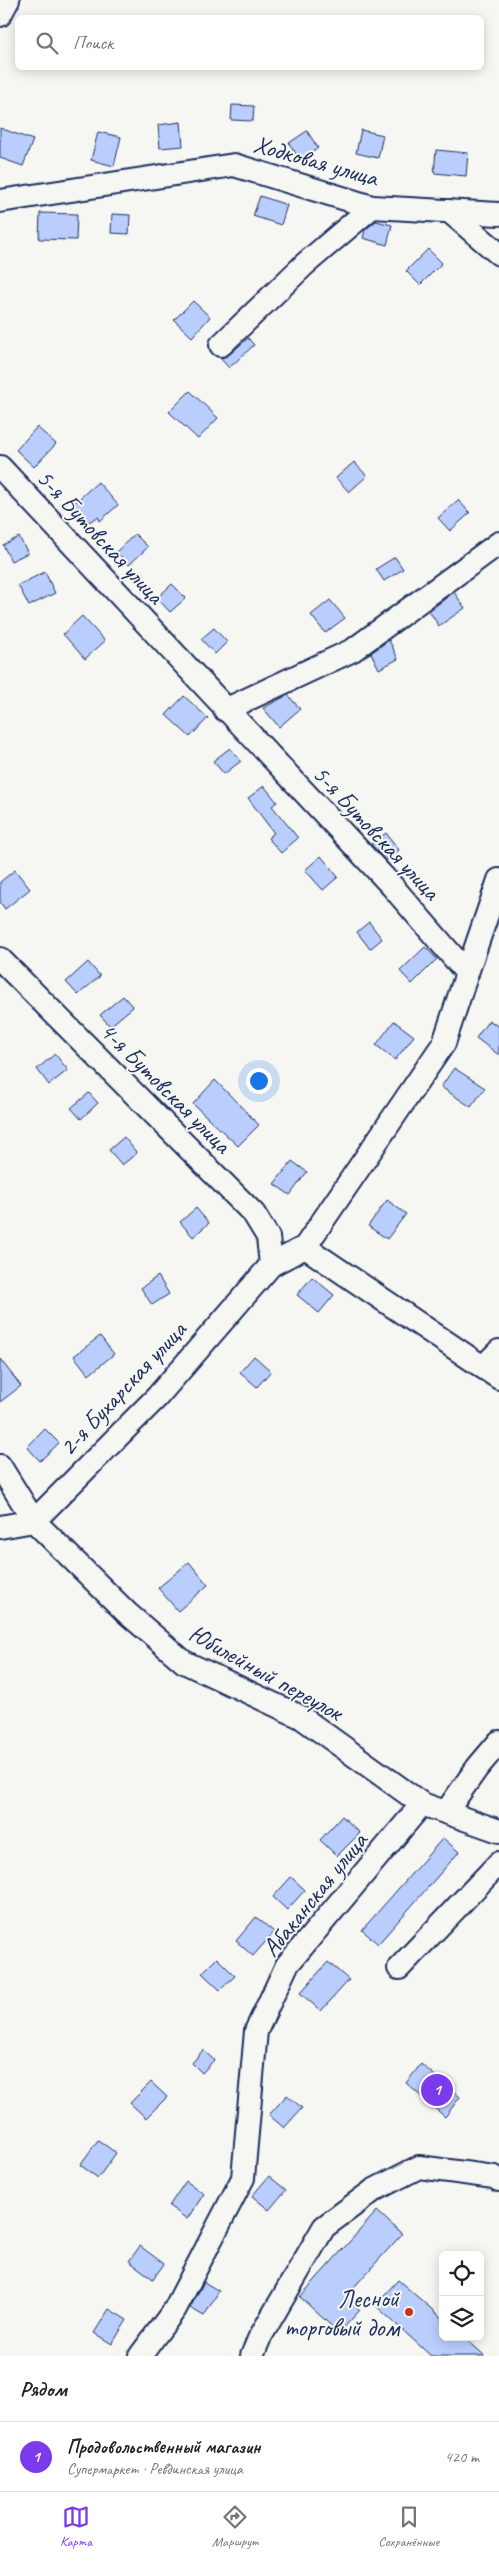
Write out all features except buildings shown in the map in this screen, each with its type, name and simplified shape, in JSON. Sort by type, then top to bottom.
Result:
[{"type":"street","points":[[0,15],[8,0]]},
{"type":"street","name":"Ходковая улица","points":[[0,201],[234,165],[372,207],[499,214]]},
{"type":"street","points":[[221,344],[305,264],[372,207]]},
{"type":"street","points":[[449,211],[499,254]]},
{"type":"street","name":"5-я Бутовская улица","points":[[0,467],[392,886],[467,973]]},
{"type":"street","points":[[226,710],[353,650],[499,543]]},
{"type":"street","points":[[271,1265],[305,1247],[444,1042],[499,880]]},
{"type":"street","name":"4-я Бутовская улица","points":[[0,959],[254,1214],[268,1237],[271,1265]]},
{"type":"street","points":[[305,1247],[491,1372],[499,1351]]},
{"type":"street","name":"2-я Бухарская улица","points":[[34,1521],[157,1397],[271,1265]]},
{"type":"street","name":"Юбилейный переулок","points":[[0,1466],[34,1521],[127,1613],[184,1662],[301,1717],[422,1804],[499,1831]]},
{"type":"street","points":[[0,1528],[34,1521]]},
{"type":"street","points":[[446,1812],[477,1768],[499,1742]]},
{"type":"street","name":"Абаканская улица","points":[[140,2356],[174,2309],[243,2178],[256,2031],[287,1965],[422,1804]]},
{"type":"street","points":[[399,1968],[499,1863]]},
{"type":"street","points":[[252,2356],[259,2339],[324,2227],[374,2190],[419,2167],[494,2177],[499,2180]]},
{"type":"place","name":"Продовольственный магазин","points":[[437,2090]]},
{"type":"place","name":"Лесной торговый дом","points":[[409,2312]]}]
